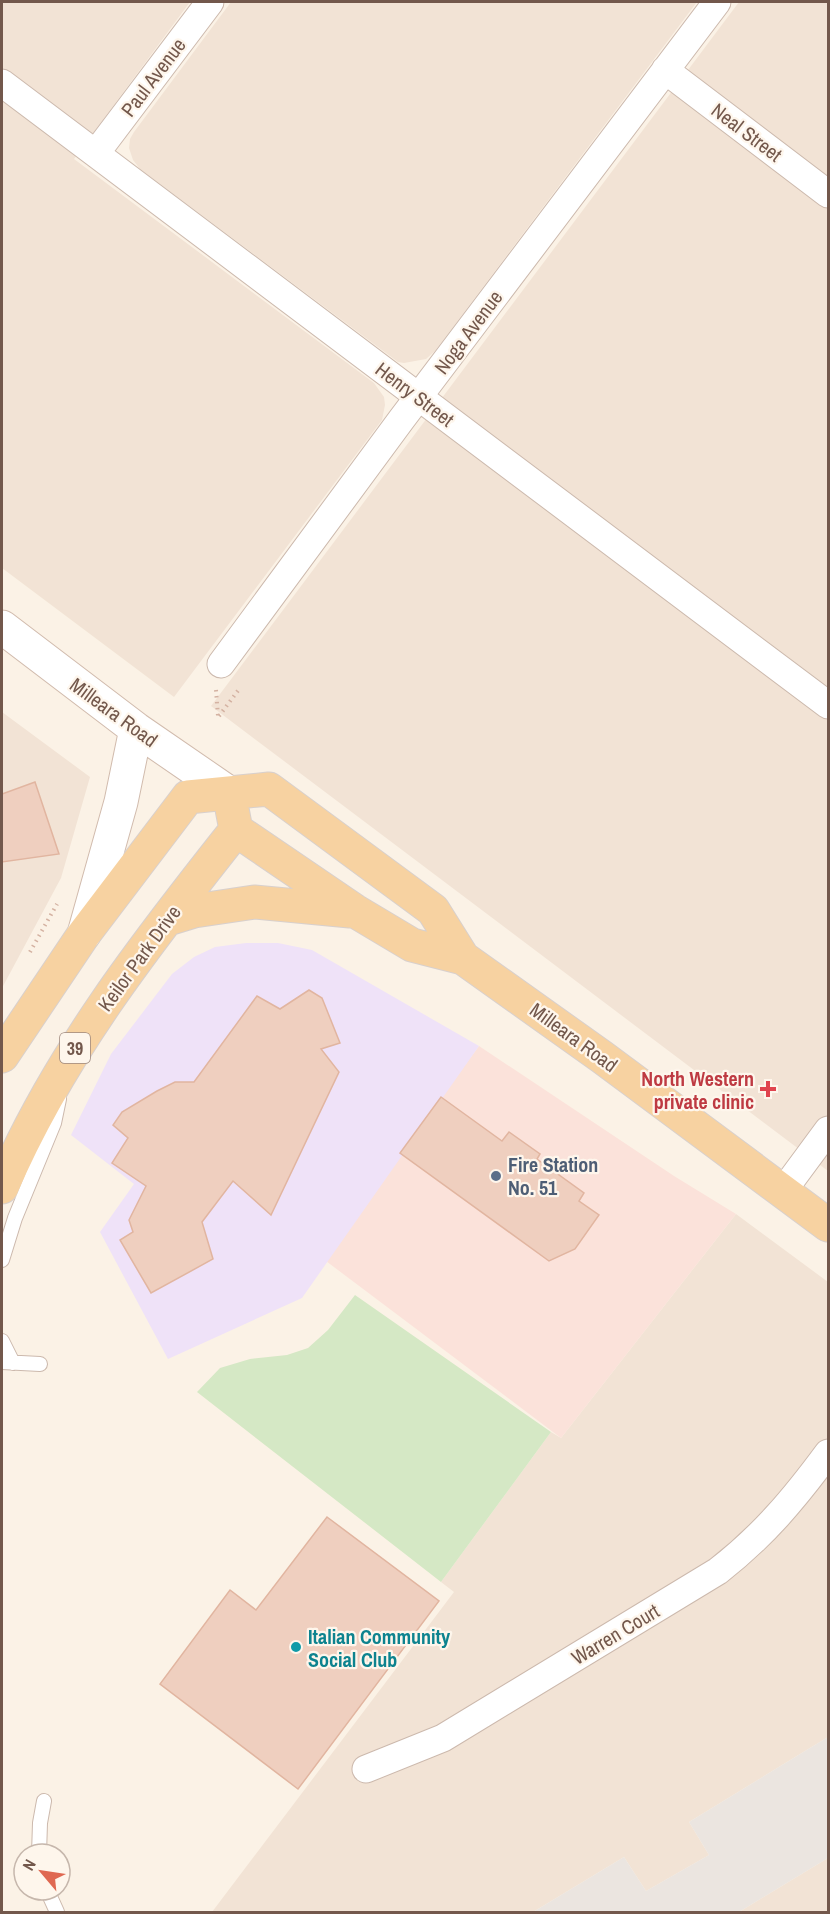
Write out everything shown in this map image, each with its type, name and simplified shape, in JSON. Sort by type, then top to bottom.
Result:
[{"type":"main road","name":"Milleara Road","points":[[2,627],[136,729],[229,793],[269,789],[433,910],[463,958]]},
{"type":"main road","points":[[84,934],[121,802],[136,729]]},
{"type":"main road","points":[[2,1056],[84,934],[188,797],[229,793],[236,830]]},
{"type":"main road","name":"Milleara Road","points":[[236,830],[355,911],[412,945],[463,958],[603,1057],[828,1226]]},
{"type":"main road","name":"Keilor Park Drive","points":[[2,1187],[41,1105],[100,1010],[236,830]]},
{"type":"main road","points":[[168,919],[194,911],[254,903],[355,911]]},
{"type":"street","name":"Paul Avenue","points":[[96,153],[210,2]]},
{"type":"street","name":"Noga Avenue","points":[[221,664],[717,2]]},
{"type":"street","name":"Neal Street","points":[[665,70],[828,194]]},
{"type":"street","name":"Henry Street","points":[[2,83],[828,705]]},
{"type":"street","points":[[783,1191],[828,1130]]},
{"type":"street","name":"Warren Court","points":[[366,1769],[443,1738],[718,1571],[747,1548],[772,1523],[828,1453]]},
{"type":"lane","points":[[2,1260],[15,1218],[54,1123],[68,1059]]},
{"type":"lane","points":[[2,1341],[7,1362],[40,1364]]},
{"type":"lane","points":[[39,1842],[39,1823],[44,1801]]},
{"type":"path","points":[[29,955],[57,903]]},
{"type":"shaded area","points":[[2,2],[190,2],[74,159],[374,383],[384,397],[382,420],[174,697],[2,568]]},
{"type":"shaded area","points":[[231,2],[697,2],[435,351],[426,359],[404,363],[398,362],[140,169],[133,160],[129,148],[134,132]]},
{"type":"shaded area","points":[[739,2],[828,2],[828,1171],[211,706]]},
{"type":"shaded area","points":[[2,712],[90,777],[61,878],[2,988]]},
{"type":"shaded area","points":[[246,943],[278,943],[312,950],[479,1046],[302,1298],[168,1359],[100,1232],[134,1184],[71,1135],[111,1054],[172,974],[194,957],[215,947]]},
{"type":"shaded area","points":[[479,1046],[674,1176],[736,1214],[561,1438],[322,1258]]},
{"type":"shaded area","points":[[736,1214],[828,1282],[828,1737],[689,1822],[709,1855],[646,1891],[624,1857],[533,1912],[212,1912],[454,1592],[441,1582],[551,1432],[561,1438]]},
{"type":"shaded area","points":[[828,1737],[828,1858],[739,1912],[533,1912],[624,1857],[646,1891],[709,1855],[689,1822]]},
{"type":"shaded area","points":[[828,1858],[828,1912],[739,1912]]},
{"type":"green space","points":[[355,1295],[551,1432],[441,1582],[197,1392],[220,1368],[250,1359],[287,1355],[308,1348],[328,1330]]},
{"type":"building","points":[[35,782],[59,854],[2,862],[2,794]]},
{"type":"building","points":[[309,990],[322,998],[340,1043],[321,1049],[339,1072],[271,1215],[233,1181],[202,1222],[213,1259],[151,1293],[120,1240],[133,1232],[129,1220],[146,1186],[112,1163],[128,1138],[113,1125],[122,1112],[157,1091],[175,1082],[194,1082],[257,996],[280,1009]]},
{"type":"building","name":"Fire Station No. 51","points":[[441,1097],[502,1141],[509,1132],[540,1154],[537,1159],[584,1193],[579,1201],[599,1215],[575,1249],[549,1261],[400,1153]]},
{"type":"building","name":"Italian Community Social Club","points":[[327,1517],[439,1601],[298,1789],[160,1684],[230,1590],[256,1610]]},
{"type":"place","name":"North Western private clinic","points":[[768,1089]]},
{"type":"place","name":"Fire Station No. 51","points":[[496,1176]]},
{"type":"place","name":"Italian Community Social Club","points":[[296,1647]]}]
